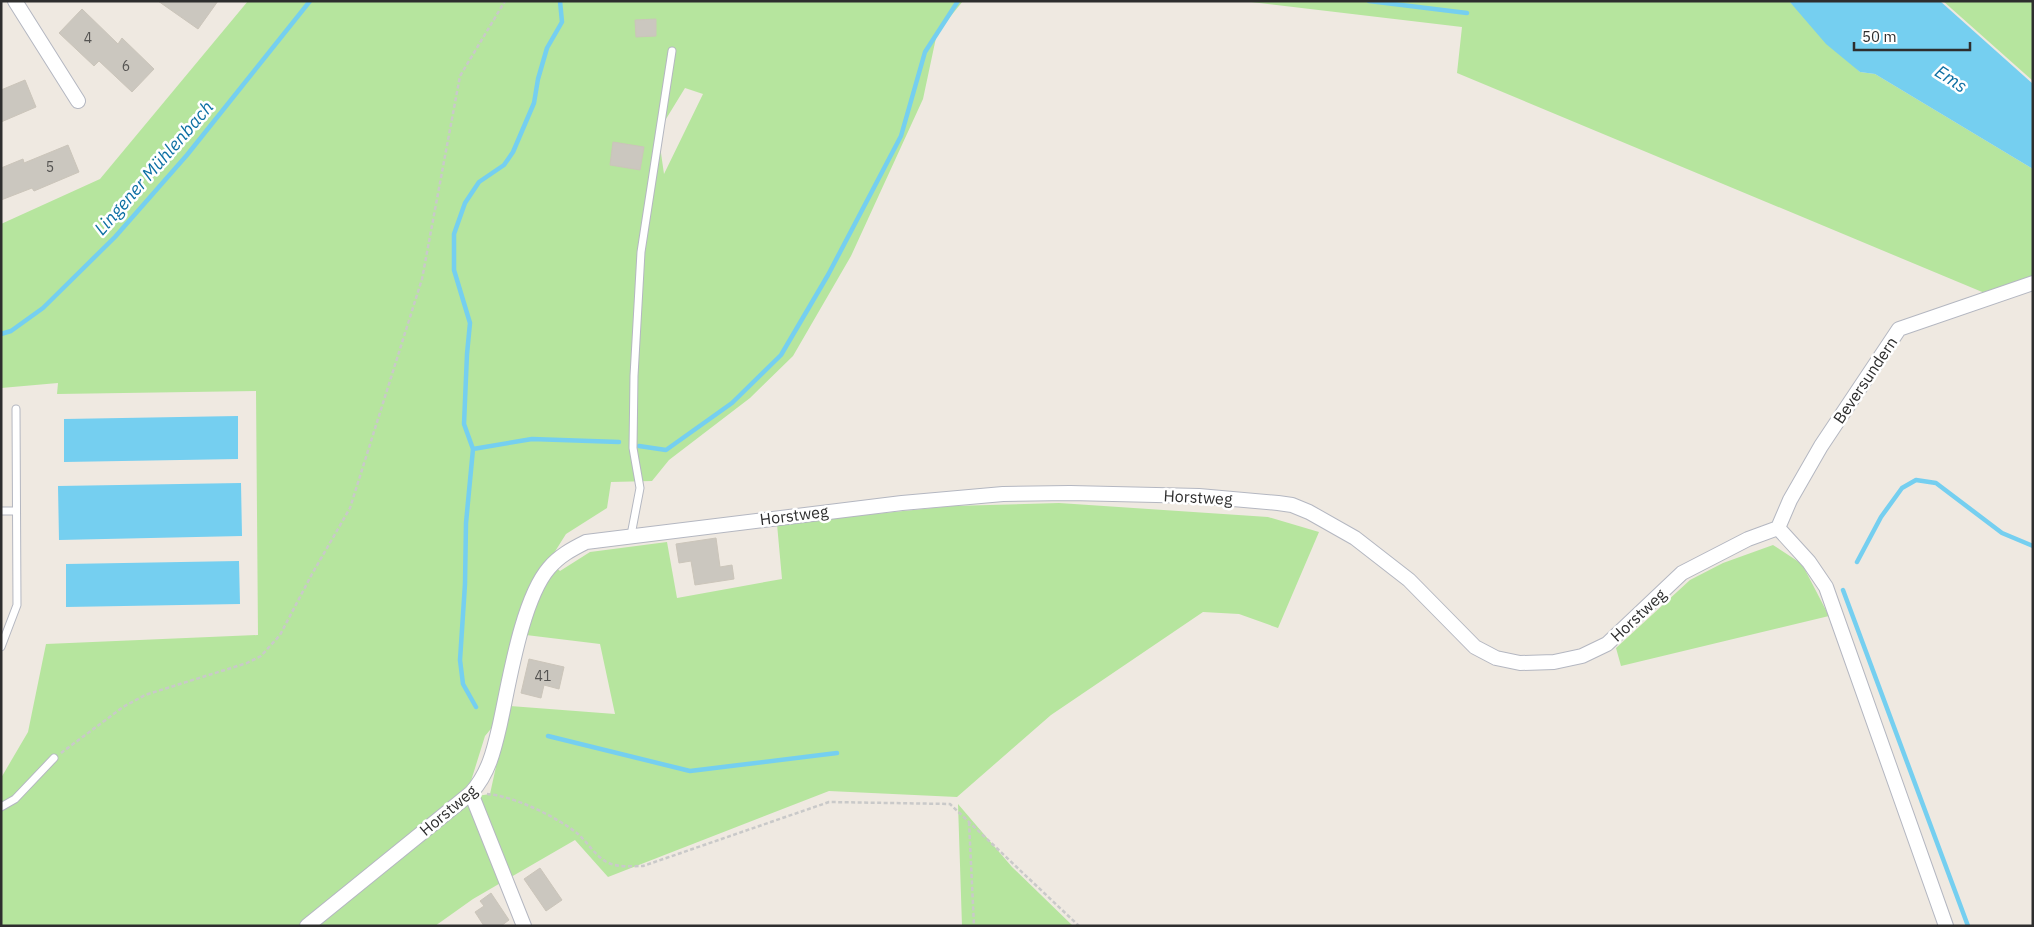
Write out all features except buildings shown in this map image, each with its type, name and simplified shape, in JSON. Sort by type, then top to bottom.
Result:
[{"type":"street","points":[[14,1],[78,101]]},
{"type":"street","name":"Beversundern","points":[[1778,528],[1790,500],[1821,446],[1898,329],[2033,283]]},
{"type":"street","name":"Horstweg","points":[[307,926],[471,793],[480,782],[492,755],[521,631],[537,589],[548,569],[568,551],[586,542],[902,502],[1003,494],[1070,493],[1199,496],[1278,502],[1309,512],[1355,538],[1409,580],[1474,647],[1496,658],[1520,663],[1554,662],[1582,656],[1606,644],[1682,573],[1748,539],[1778,528]]},
{"type":"street","points":[[1778,528],[1810,562],[1826,587],[1946,926]]},
{"type":"street","points":[[471,793],[524,926]]},
{"type":"lane","points":[[631,535],[640,488],[633,448],[634,376],[641,252],[672,51]]},
{"type":"lane","points":[[1,648],[3,633],[17,606],[15,511],[16,409]]},
{"type":"lane","points":[[1,511],[15,511]]},
{"type":"lane","points":[[1,807],[15,799],[54,758]]},
{"type":"path","points":[[54,758],[123,706],[171,685],[247,663],[261,656],[280,635],[350,508],[422,279],[460,76],[505,1]]},
{"type":"path","points":[[471,793],[502,795],[557,820],[577,833],[605,861],[623,867],[643,866],[829,802],[950,804],[1079,926]]},
{"type":"path","points":[[968,821],[974,926]]},
{"type":"green space","points":[[248,1],[963,1],[937,33],[923,99],[851,256],[793,356],[750,398],[669,460],[652,481],[611,482],[607,508],[566,534],[549,561],[560,571],[590,552],[667,542],[677,598],[782,579],[777,524],[952,506],[1059,503],[1268,517],[1319,532],[1278,628],[1239,614],[1203,612],[1051,715],[957,797],[829,791],[608,877],[575,840],[473,899],[435,926],[315,926],[471,797],[490,794],[509,707],[485,736],[471,781],[460,794],[298,926],[1,926],[1,778],[28,732],[46,644],[258,635],[256,391],[57,394],[58,383],[1,388],[1,224],[100,179]],"holes":[[[685,88],[703,94],[664,174],[658,132]],[[526,635],[600,644],[615,714],[510,706]]]},
{"type":"green space","points":[[1243,1],[1789,1],[1860,72],[1875,74],[2033,169],[2033,276],[1987,294],[1457,73],[1462,27]]},
{"type":"green space","points":[[1943,1],[2033,1],[2033,81]]},
{"type":"green space","points":[[1773,545],[1802,564],[1829,616],[1621,666],[1616,648],[1690,580],[1723,563]]},
{"type":"green space","points":[[958,804],[1012,867],[1073,926],[962,926]]},
{"type":"water","name":"Ems","points":[[1789,1],[1940,1],[2033,84],[2033,169],[1875,74],[1860,72],[1826,44]]},
{"type":"water","points":[[238,416],[238,459],[64,462],[64,419]]},
{"type":"water","points":[[241,483],[242,536],[59,540],[58,486]]},
{"type":"water","points":[[239,561],[240,604],[66,607],[66,564]]},
{"type":"waterway","name":"Lingener Mühlenbach","points":[[1,334],[11,331],[43,308],[115,237],[187,155],[310,1]]},
{"type":"waterway","points":[[476,707],[463,684],[460,660],[465,584],[466,523],[473,449],[464,424],[470,323],[454,270],[454,234],[465,203],[479,182],[504,165],[513,152],[534,103],[538,79],[547,48],[562,22],[560,1]]},
{"type":"waterway","points":[[639,446],[666,450],[732,403],[781,355],[828,275],[901,136],[925,52],[958,1]]},
{"type":"waterway","points":[[1369,1],[1467,13]]},
{"type":"waterway","points":[[473,449],[532,439],[619,442]]},
{"type":"waterway","points":[[1857,562],[1881,517],[1902,488],[1916,480],[1936,483],[2002,533],[2033,546]]},
{"type":"waterway","points":[[1843,590],[1968,926]]},
{"type":"waterway","points":[[548,736],[690,771],[837,753]]}]
